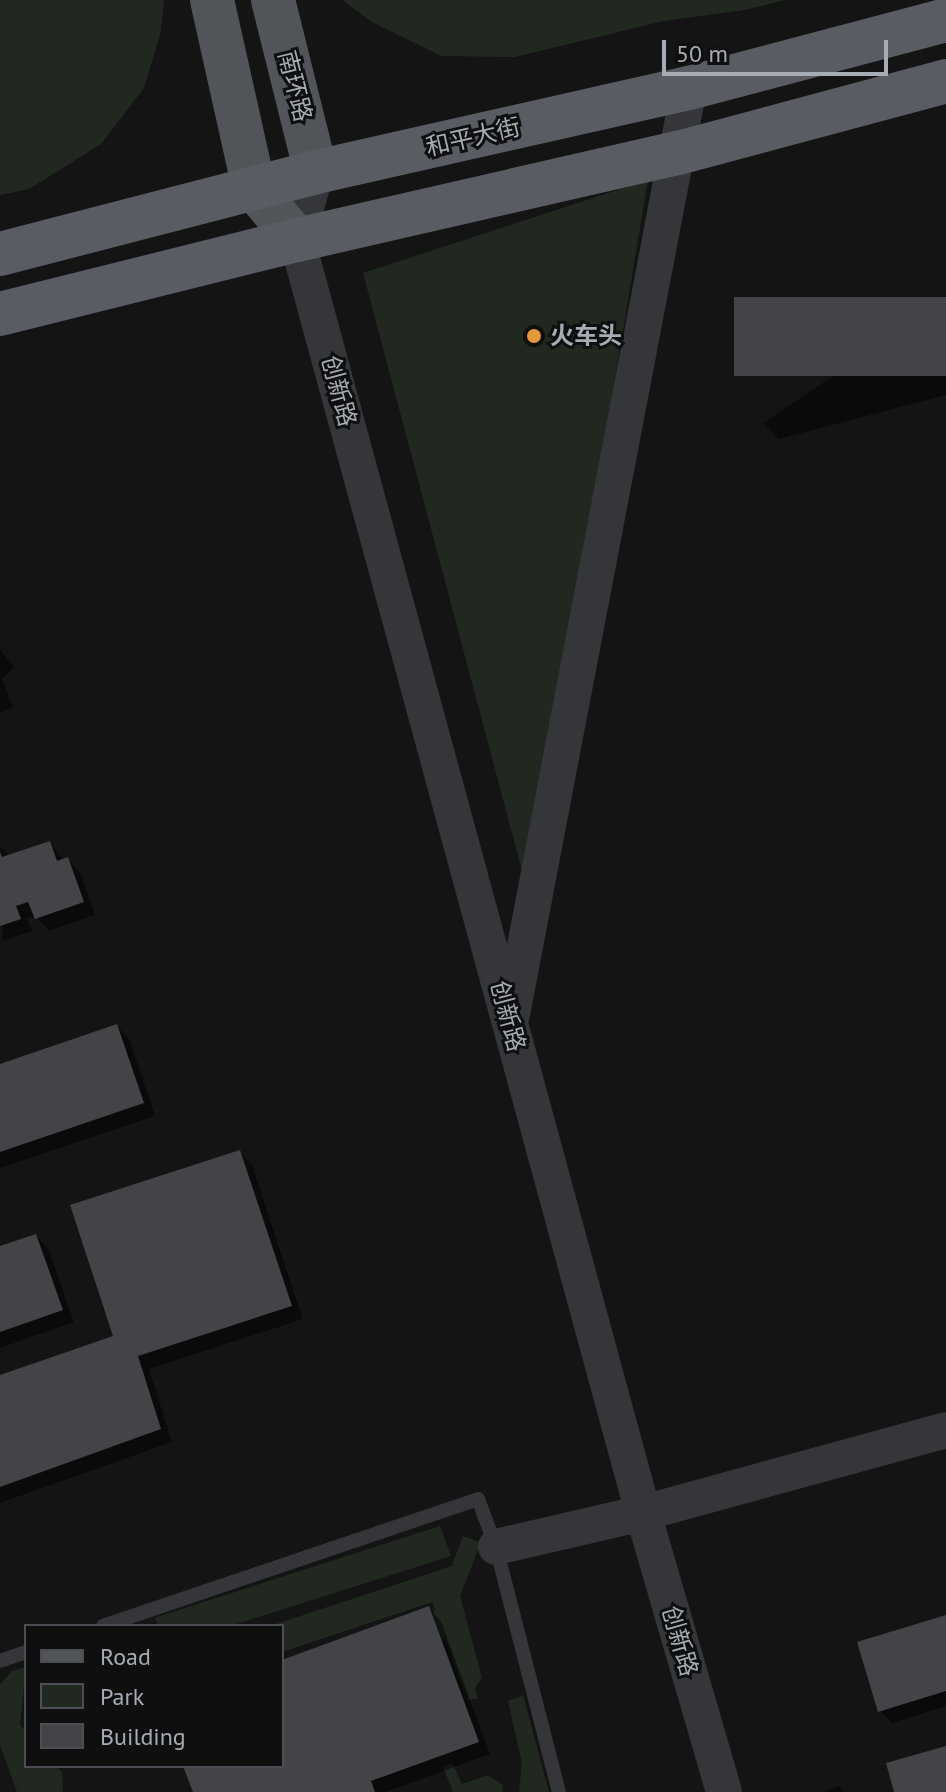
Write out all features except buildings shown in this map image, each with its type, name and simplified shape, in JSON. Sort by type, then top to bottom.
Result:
[{"type":"highway","name":"和平大街","points":[[0,254],[316,172],[689,88],[946,20]]},
{"type":"highway","points":[[0,314],[297,240],[678,153],[946,81]]},
{"type":"main road","points":[[212,0],[254,188],[297,240]]},
{"type":"main road","name":"南环路","points":[[273,0],[316,172]]},
{"type":"street","points":[[510,1024],[689,88]]},
{"type":"street","points":[[297,240],[316,172]]},
{"type":"street","name":"创新路","points":[[297,240],[643,1513],[724,1792]]},
{"type":"street","points":[[496,1547],[643,1513],[946,1430]]},
{"type":"lane","points":[[109,1624],[478,1499],[496,1547],[559,1792]]},
{"type":"lane","points":[[0,1661],[24,1653]]},
{"type":"green space","points":[[0,0],[164,0],[161,31],[144,88],[101,144],[29,189],[0,195]]},
{"type":"green space","points":[[342,0],[785,0],[745,10],[664,21],[515,57],[441,56],[372,22]]},
{"type":"green space","points":[[648,180],[529,897],[363,273]]},
{"type":"green space","points":[[440,1526],[451,1556],[236,1624],[158,1624],[154,1618]]},
{"type":"green space","points":[[463,1536],[481,1543],[429,1676],[412,1670]]},
{"type":"green space","points":[[452,1566],[482,1678],[475,1688],[478,1698],[468,1700],[432,1602],[284,1651],[284,1624],[276,1624]]},
{"type":"green space","points":[[24,1668],[20,1725],[24,1730],[24,1768],[58,1768],[62,1772],[63,1792],[17,1792],[0,1745],[0,1685],[12,1671]]},
{"type":"green space","points":[[523,1695],[549,1792],[519,1792],[522,1763],[508,1701]]},
{"type":"green space","points":[[452,1763],[462,1784],[488,1775],[503,1785],[502,1792],[453,1792],[443,1767]]},
{"type":"place","name":"火车头","points":[[534,336]]}]
